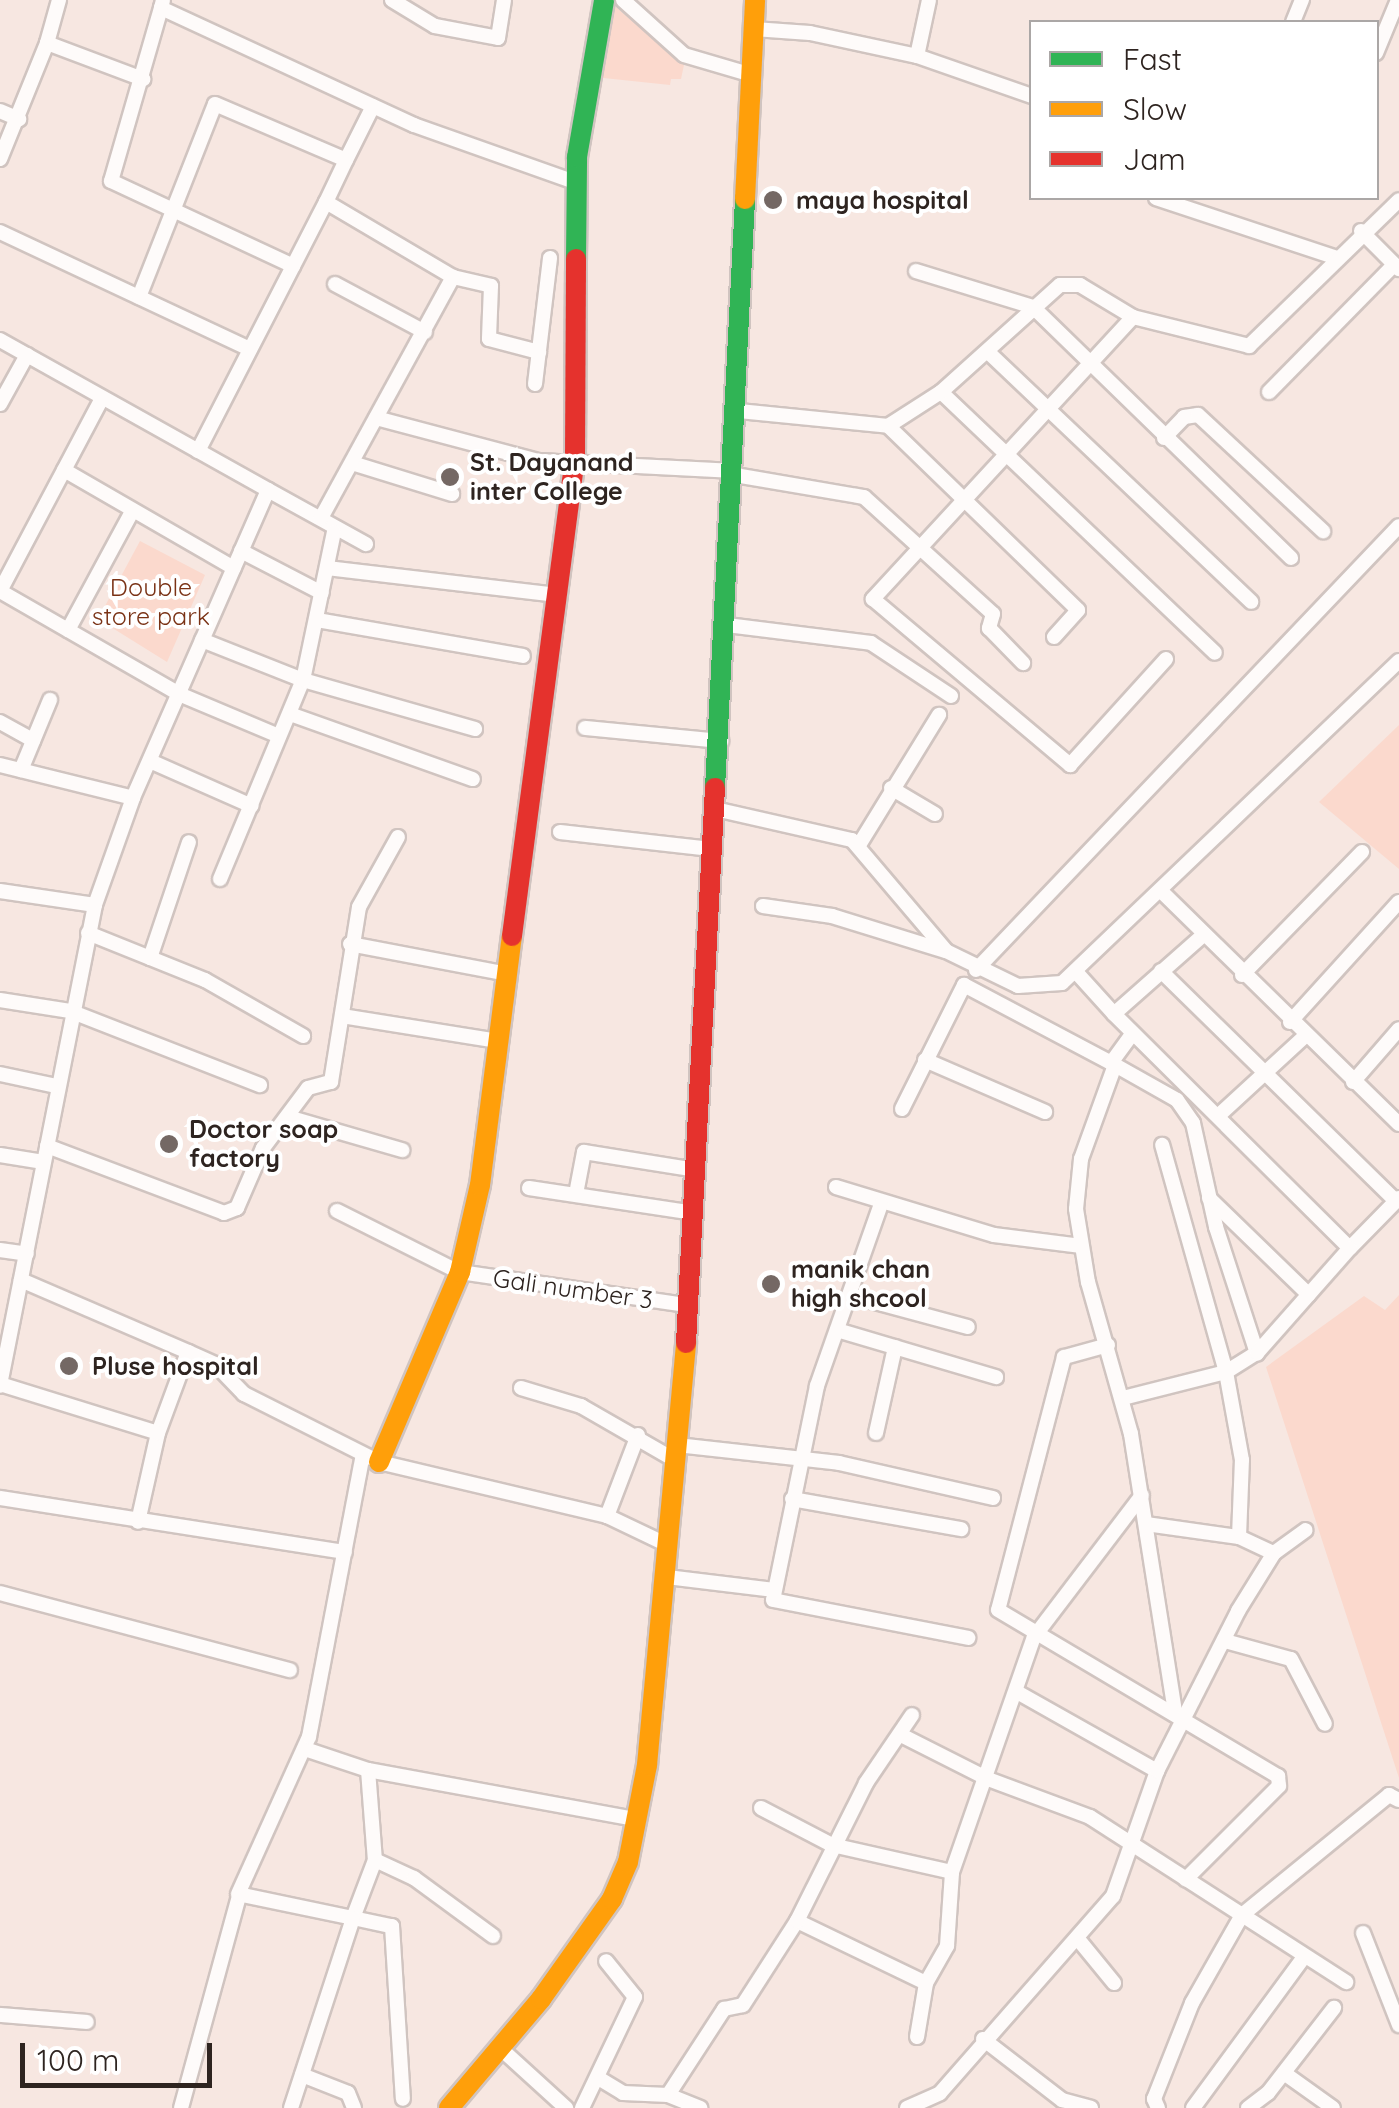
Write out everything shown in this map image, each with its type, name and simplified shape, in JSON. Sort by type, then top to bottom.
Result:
[{"type":"main road","points":[[371,1458],[453,1268],[480,1186],[565,461],[578,182],[604,0]]},
{"type":"main road","points":[[449,2108],[612,1899],[636,1819],[670,1546],[694,1213],[711,849],[735,473],[755,0]]},
{"type":"street","points":[[0,159],[20,119],[60,0]]},
{"type":"street","points":[[392,0],[428,23],[498,38],[504,0]]},
{"type":"street","points":[[623,0],[684,54],[752,76]]},
{"type":"street","points":[[917,56],[929,0]]},
{"type":"street","points":[[1379,46],[1398,0]]},
{"type":"street","points":[[293,266],[111,180],[162,4],[373,106],[578,182]]},
{"type":"street","points":[[754,29],[810,33],[917,56],[1029,95]]},
{"type":"street","points":[[47,44],[143,79]]},
{"type":"street","points":[[139,297],[170,210],[216,104],[346,160]]},
{"type":"street","points":[[198,450],[373,106]]},
{"type":"street","points":[[0,111],[20,119]]},
{"type":"street","points":[[1162,200],[1334,257]]},
{"type":"street","points":[[1202,213],[1206,200]]},
{"type":"street","points":[[738,411],[888,426],[940,392],[988,352],[1033,306],[1070,284],[1133,318],[1249,346],[1361,230],[1399,200]]},
{"type":"street","points":[[326,202],[454,277],[491,286],[486,334],[492,342],[539,352]]},
{"type":"street","points":[[1268,392],[1397,267],[1361,230]]},
{"type":"street","points":[[0,232],[250,348]]},
{"type":"street","points":[[535,384],[550,258]]},
{"type":"street","points":[[916,272],[1033,306],[1291,558]]},
{"type":"street","points":[[322,518],[454,277]]},
{"type":"street","points":[[335,284],[425,332]]},
{"type":"street","points":[[1133,318],[874,601],[1067,764],[1166,659]]},
{"type":"street","points":[[0,340],[322,518],[334,532],[366,544]]},
{"type":"street","points":[[988,352],[1251,602]]},
{"type":"street","points":[[0,404],[26,355]]},
{"type":"street","points":[[940,392],[1002,457],[1214,653]]},
{"type":"street","points":[[102,398],[0,591],[179,694],[279,736]]},
{"type":"street","points":[[1164,438],[1184,418],[1198,415],[1323,532]]},
{"type":"street","points":[[376,418],[506,456],[735,473],[854,493],[993,614],[989,628],[1023,663]]},
{"type":"street","points":[[888,426],[1078,610],[1054,637]]},
{"type":"street","points":[[352,463],[452,494]]},
{"type":"street","points":[[64,470],[234,568]]},
{"type":"street","points":[[158,1433],[0,1385],[70,1011],[94,905],[133,798],[268,490]]},
{"type":"street","points":[[68,630],[132,510]]},
{"type":"street","points":[[976,970],[1399,526]]},
{"type":"street","points":[[220,879],[302,680],[334,532]]},
{"type":"street","points":[[241,552],[322,593]]},
{"type":"street","points":[[328,568],[548,594]]},
{"type":"street","points":[[317,620],[523,656]]},
{"type":"street","points":[[727,625],[871,643],[951,696]]},
{"type":"street","points":[[202,640],[302,680],[475,729]]},
{"type":"street","points":[[763,906],[832,916],[946,951],[976,970],[1018,986],[1062,983],[1399,661]]},
{"type":"street","points":[[21,770],[50,700]]},
{"type":"street","points":[[290,714],[473,780]]},
{"type":"street","points":[[860,844],[938,715]]},
{"type":"street","points":[[0,722],[33,740]]},
{"type":"street","points":[[586,728],[720,740]]},
{"type":"street","points":[[150,761],[252,806]]},
{"type":"street","points":[[0,766],[133,798]]},
{"type":"street","points":[[891,788],[935,814]]},
{"type":"street","points":[[715,809],[860,844],[946,951]]},
{"type":"street","points":[[560,832],[711,849]]},
{"type":"street","points":[[46,1146],[230,1213],[263,1148],[291,1118],[308,1088],[330,1082],[359,907],[398,837]]},
{"type":"street","points":[[150,958],[189,842]]},
{"type":"street","points":[[1242,976],[1362,852]]},
{"type":"street","points":[[0,891],[94,905]]},
{"type":"street","points":[[1161,891],[1200,937],[1399,1124]]},
{"type":"street","points":[[1290,1022],[1399,902]]},
{"type":"street","points":[[88,933],[204,980],[303,1036]]},
{"type":"street","points":[[1114,1014],[1200,937]]},
{"type":"street","points":[[350,944],[507,974]]},
{"type":"street","points":[[1123,1398],[1226,1372],[1258,1354],[1398,1199],[1161,971]]},
{"type":"street","points":[[1077,972],[1132,1033],[1350,1248]]},
{"type":"street","points":[[902,1108],[959,988],[968,985],[1113,1064],[1186,1109],[1258,1354]]},
{"type":"street","points":[[0,1000],[70,1011],[260,1086]]},
{"type":"street","points":[[342,1016],[498,1042]]},
{"type":"street","points":[[1352,1082],[1399,1029]]},
{"type":"street","points":[[1132,1033],[1113,1064],[1081,1159],[1080,1246],[1123,1398],[1181,1716]]},
{"type":"street","points":[[1218,1116],[1304,1037]]},
{"type":"street","points":[[925,1060],[1044,1112]]},
{"type":"street","points":[[0,1074],[56,1086]]},
{"type":"street","points":[[291,1118],[402,1150]]},
{"type":"street","points":[[1162,1145],[1226,1372],[1242,1460],[1239,1536]]},
{"type":"street","points":[[576,1194],[584,1152],[696,1170]]},
{"type":"street","points":[[0,1155],[43,1162]]},
{"type":"street","points":[[836,1187],[881,1204],[994,1235],[1080,1246]]},
{"type":"street","points":[[529,1188],[694,1213]]},
{"type":"street","points":[[1209,1197],[1309,1295]]},
{"type":"street","points":[[881,1204],[837,1330],[802,1457],[774,1590],[778,1604],[968,1638]]},
{"type":"street","name":"Gali number 3","points":[[338,1211],[453,1268],[687,1305]]},
{"type":"street","points":[[0,1250],[27,1254]]},
{"type":"street","points":[[22,1280],[215,1364],[244,1394],[371,1458],[441,1482],[607,1516],[670,1546]]},
{"type":"street","points":[[849,1295],[968,1327]]},
{"type":"street","points":[[837,1330],[996,1377]]},
{"type":"street","points":[[1108,1344],[1064,1357],[998,1610],[1034,1637],[1181,1716],[1280,1782],[1186,1879]]},
{"type":"street","points":[[876,1433],[895,1347]]},
{"type":"street","points":[[138,1522],[158,1433],[188,1352]]},
{"type":"street","points":[[521,1388],[581,1406],[676,1453],[802,1457],[993,1498]]},
{"type":"street","points":[[607,1516],[638,1436]]},
{"type":"street","points":[[181,2108],[246,1897],[314,1752],[345,1552],[371,1458]]},
{"type":"street","points":[[917,2037],[926,1983],[947,1946],[952,1872],[988,1779],[1034,1637],[1142,1495]]},
{"type":"street","points":[[0,1498],[345,1552]]},
{"type":"street","points":[[792,1499],[961,1529]]},
{"type":"street","points":[[1146,1524],[1239,1536],[1274,1553]]},
{"type":"street","points":[[907,2108],[940,2092],[1113,1896],[1181,1716],[1274,1553],[1306,1530]]},
{"type":"street","points":[[667,1577],[774,1590]]},
{"type":"street","points":[[0,1593],[290,1670]]},
{"type":"street","points":[[1225,1641],[1292,1659],[1325,1724]]},
{"type":"street","points":[[1017,1692],[1158,1770]]},
{"type":"street","points":[[668,2095],[724,2009],[743,2005],[797,1921],[832,1845],[912,1715]]},
{"type":"street","points":[[902,1735],[988,1779],[1090,1817],[1346,1982]]},
{"type":"street","points":[[314,1752],[368,1770],[636,1819]]},
{"type":"street","points":[[291,2108],[375,1860],[368,1770]]},
{"type":"street","points":[[1158,2108],[1154,2099],[1192,2004],[1242,1915],[1389,1795],[1399,1800]]},
{"type":"street","points":[[761,1808],[832,1845],[952,1872]]},
{"type":"street","points":[[375,1860],[414,1878],[493,1936]]},
{"type":"street","points":[[246,1897],[392,1926],[403,2099]]},
{"type":"street","points":[[797,1921],[926,1983]]},
{"type":"street","points":[[1364,1933],[1399,2025]]},
{"type":"street","points":[[1078,1939],[1114,1984]]},
{"type":"street","points":[[1192,2108],[1304,1958]]},
{"type":"street","points":[[582,2108],[600,2079],[635,1994],[606,1961]]},
{"type":"street","points":[[1248,2108],[1284,2073],[1334,2008]]},
{"type":"street","points":[[0,2015],[87,2022]]},
{"type":"street","points":[[983,2039],[1062,2100],[1091,2108]]},
{"type":"street","points":[[499,2047],[566,2108]]},
{"type":"street","points":[[1284,2073],[1333,2108]]},
{"type":"street","points":[[302,2075],[348,2094],[354,2108]]},
{"type":"street","points":[[600,2079],[623,2093],[668,2095],[700,2108]]},
{"type":"street","points":[[923,2100],[939,2108]]},
{"type":"green space","points":[[609,1],[684,65],[681,79],[671,79],[670,85],[594,77]]},
{"type":"green space","name":"Double store park","points":[[140,541],[205,575],[167,662],[98,619]]},
{"type":"green space","points":[[1399,725],[1399,869],[1319,802]]},
{"type":"green space","points":[[1399,1295],[1399,1778],[1266,1367],[1364,1296],[1385,1310]]},
{"type":"traffic: fast","points":[[576,259],[577,157],[604,0]]},
{"type":"traffic: fast","points":[[715,788],[745,199]]},
{"type":"traffic: slow","points":[[745,199],[755,0]]},
{"type":"traffic: slow","points":[[379,1462],[460,1272],[480,1185],[512,936]]},
{"type":"traffic: slow","points":[[449,2108],[541,1999],[612,1899],[628,1862],[647,1765],[686,1343]]},
{"type":"traffic: jam","points":[[512,936],[575,456],[576,259]]},
{"type":"traffic: jam","points":[[686,1343],[715,788]]},
{"type":"place","name":"maya hospital","points":[[773,200]]},
{"type":"place","name":"St. Dayanand inter College","points":[[450,477]]},
{"type":"place","name":"Doctor soap factory","points":[[169,1144]]},
{"type":"place","name":"manik chan high shcool","points":[[771,1284]]},
{"type":"place","name":"Pluse hospital","points":[[69,1366]]}]
